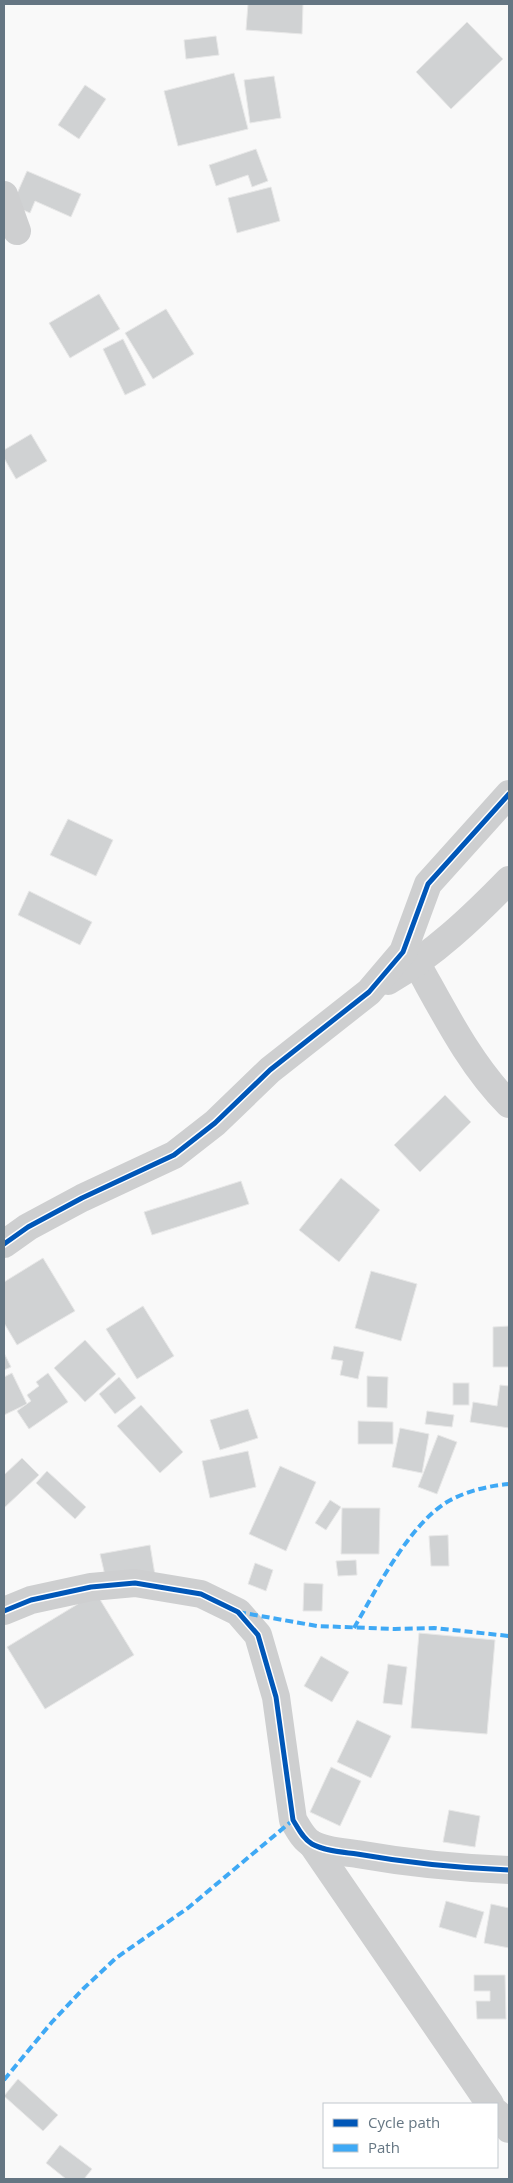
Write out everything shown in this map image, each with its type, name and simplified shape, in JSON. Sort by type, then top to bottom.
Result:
[{"type":"street","points":[[4,196],[17,231]]},
{"type":"street","points":[[369,992],[403,952],[428,884],[509,794]]},
{"type":"street","points":[[4,1244],[28,1227],[82,1198],[174,1156],[215,1123],[270,1070],[369,992],[417,964],[457,932],[509,880]]},
{"type":"street","points":[[417,964],[481,1070],[509,1104]]},
{"type":"street","points":[[4,1611],[31,1600],[91,1588],[135,1584],[201,1594],[238,1612],[258,1635],[276,1697],[293,1820],[301,1833],[312,1844],[489,2103]]},
{"type":"street","points":[[312,1844],[328,1849],[404,1862],[452,1868],[509,1870]]},
{"type":"street","points":[[498,2114],[509,2129]]},
{"type":"building","points":[[248,4],[303,4],[302,34],[246,30]]},
{"type":"building","points":[[467,22],[503,59],[451,109],[416,72]]},
{"type":"building","points":[[216,36],[219,55],[186,59],[184,40]]},
{"type":"building","points":[[234,73],[248,129],[178,146],[164,91]]},
{"type":"building","points":[[274,76],[281,118],[250,123],[244,80]]},
{"type":"building","points":[[85,85],[106,99],[79,139],[58,125]]},
{"type":"building","points":[[256,149],[268,181],[252,187],[248,175],[216,186],[209,165]]},
{"type":"building","points":[[27,171],[81,194],[71,217],[35,201],[30,213],[12,205]]},
{"type":"building","points":[[271,187],[280,221],[237,233],[228,198]]},
{"type":"building","points":[[99,294],[120,329],[70,358],[49,323]]},
{"type":"building","points":[[166,309],[194,354],[153,379],[125,333]]},
{"type":"building","points":[[123,339],[146,385],[125,395],[103,349]]},
{"type":"building","points":[[31,434],[47,461],[16,479],[4,458],[4,450]]},
{"type":"building","points":[[68,819],[113,840],[96,876],[50,855]]},
{"type":"building","points":[[29,891],[92,922],[80,945],[18,915]]},
{"type":"building","points":[[445,1095],[471,1122],[420,1172],[394,1145]]},
{"type":"building","points":[[341,1178],[380,1210],[339,1262],[299,1230]]},
{"type":"building","points":[[241,1181],[249,1204],[152,1235],[144,1212]]},
{"type":"building","points":[[43,1258],[75,1311],[17,1345],[4,1323],[4,1282]]},
{"type":"building","points":[[371,1271],[417,1284],[401,1341],[355,1328]]},
{"type":"building","points":[[143,1306],[174,1356],[137,1379],[106,1329]]},
{"type":"building","points":[[509,1326],[509,1367],[493,1367],[493,1327]]},
{"type":"building","points":[[85,1340],[116,1374],[85,1402],[54,1368]]},
{"type":"building","points":[[334,1346],[364,1352],[358,1379],[340,1375],[343,1361],[331,1359]]},
{"type":"building","points":[[4,1353],[11,1367],[4,1370]]},
{"type":"building","points":[[12,1373],[27,1404],[4,1415],[4,1377]]},
{"type":"building","points":[[48,1373],[68,1402],[29,1429],[17,1411],[31,1401],[27,1395],[39,1386],[36,1382]]},
{"type":"building","points":[[367,1376],[388,1377],[387,1408],[367,1407]]},
{"type":"building","points":[[119,1377],[136,1398],[115,1414],[99,1394]]},
{"type":"building","points":[[453,1383],[469,1383],[469,1405],[453,1405]]},
{"type":"building","points":[[500,1385],[509,1386],[509,1428],[470,1422],[473,1402],[497,1406]]},
{"type":"building","points":[[141,1405],[183,1452],[160,1473],[117,1426]]},
{"type":"building","points":[[248,1409],[258,1438],[220,1450],[210,1420]]},
{"type":"building","points":[[427,1411],[454,1415],[452,1427],[425,1424]]},
{"type":"building","points":[[358,1421],[393,1422],[393,1444],[358,1444]]},
{"type":"building","points":[[400,1428],[429,1434],[422,1473],[392,1467]]},
{"type":"building","points":[[438,1435],[457,1442],[437,1494],[418,1487]]},
{"type":"building","points":[[248,1451],[256,1487],[210,1498],[202,1461]]},
{"type":"building","points":[[22,1458],[39,1475],[4,1508],[4,1475]]},
{"type":"building","points":[[280,1466],[316,1482],[286,1551],[249,1534]]},
{"type":"building","points":[[47,1471],[86,1507],[75,1519],[36,1483]]},
{"type":"building","points":[[330,1500],[341,1507],[326,1530],[315,1523]]},
{"type":"building","points":[[342,1508],[380,1508],[379,1554],[341,1554]]},
{"type":"building","points":[[448,1535],[449,1566],[431,1566],[429,1536]]},
{"type":"building","points":[[150,1545],[155,1575],[107,1584],[100,1554]]},
{"type":"building","points":[[356,1560],[357,1575],[338,1576],[336,1561]]},
{"type":"building","points":[[255,1563],[273,1570],[266,1591],[248,1584]]},
{"type":"building","points":[[304,1583],[323,1584],[322,1611],[303,1611]]},
{"type":"building","points":[[96,1593],[134,1655],[45,1709],[7,1647]]},
{"type":"building","points":[[419,1633],[495,1640],[487,1734],[411,1728]]},
{"type":"building","points":[[321,1656],[349,1672],[332,1702],[304,1686]]},
{"type":"building","points":[[388,1664],[407,1667],[402,1705],[383,1703]]},
{"type":"building","points":[[357,1720],[391,1736],[371,1778],[337,1762]]},
{"type":"building","points":[[331,1767],[361,1781],[340,1826],[310,1812]]},
{"type":"building","points":[[449,1810],[480,1816],[475,1847],[443,1842]]},
{"type":"building","points":[[446,1901],[484,1912],[476,1938],[439,1927]]},
{"type":"building","points":[[491,1904],[509,1908],[509,1948],[484,1943]]},
{"type":"building","points":[[474,1975],[505,1975],[506,2019],[477,2019],[476,2001],[490,2001],[490,1991],[474,1991]]},
{"type":"building","points":[[18,2079],[58,2115],[43,2131],[4,2096]]},
{"type":"building","points":[[60,2145],[92,2169],[84,2179],[66,2179],[46,2163]]},
{"type":"marked path","points":[[354,1628],[394,1559],[433,1512],[447,1502],[469,1492],[509,1484]]},
{"type":"marked path","points":[[238,1612],[317,1626],[395,1629],[434,1628],[509,1636]]},
{"type":"marked path","points":[[4,2080],[52,2022],[116,1958],[188,1908],[293,1820]]},
{"type":"cycle path","points":[[4,1244],[28,1227],[82,1198],[174,1155],[215,1123],[270,1070],[369,992],[403,952],[428,884],[509,794]]},
{"type":"cycle path","points":[[4,1611],[31,1600],[91,1587],[135,1583],[201,1594],[238,1612],[258,1635],[276,1697],[293,1820],[306,1839],[317,1846],[340,1852],[433,1865],[509,1870]]}]
